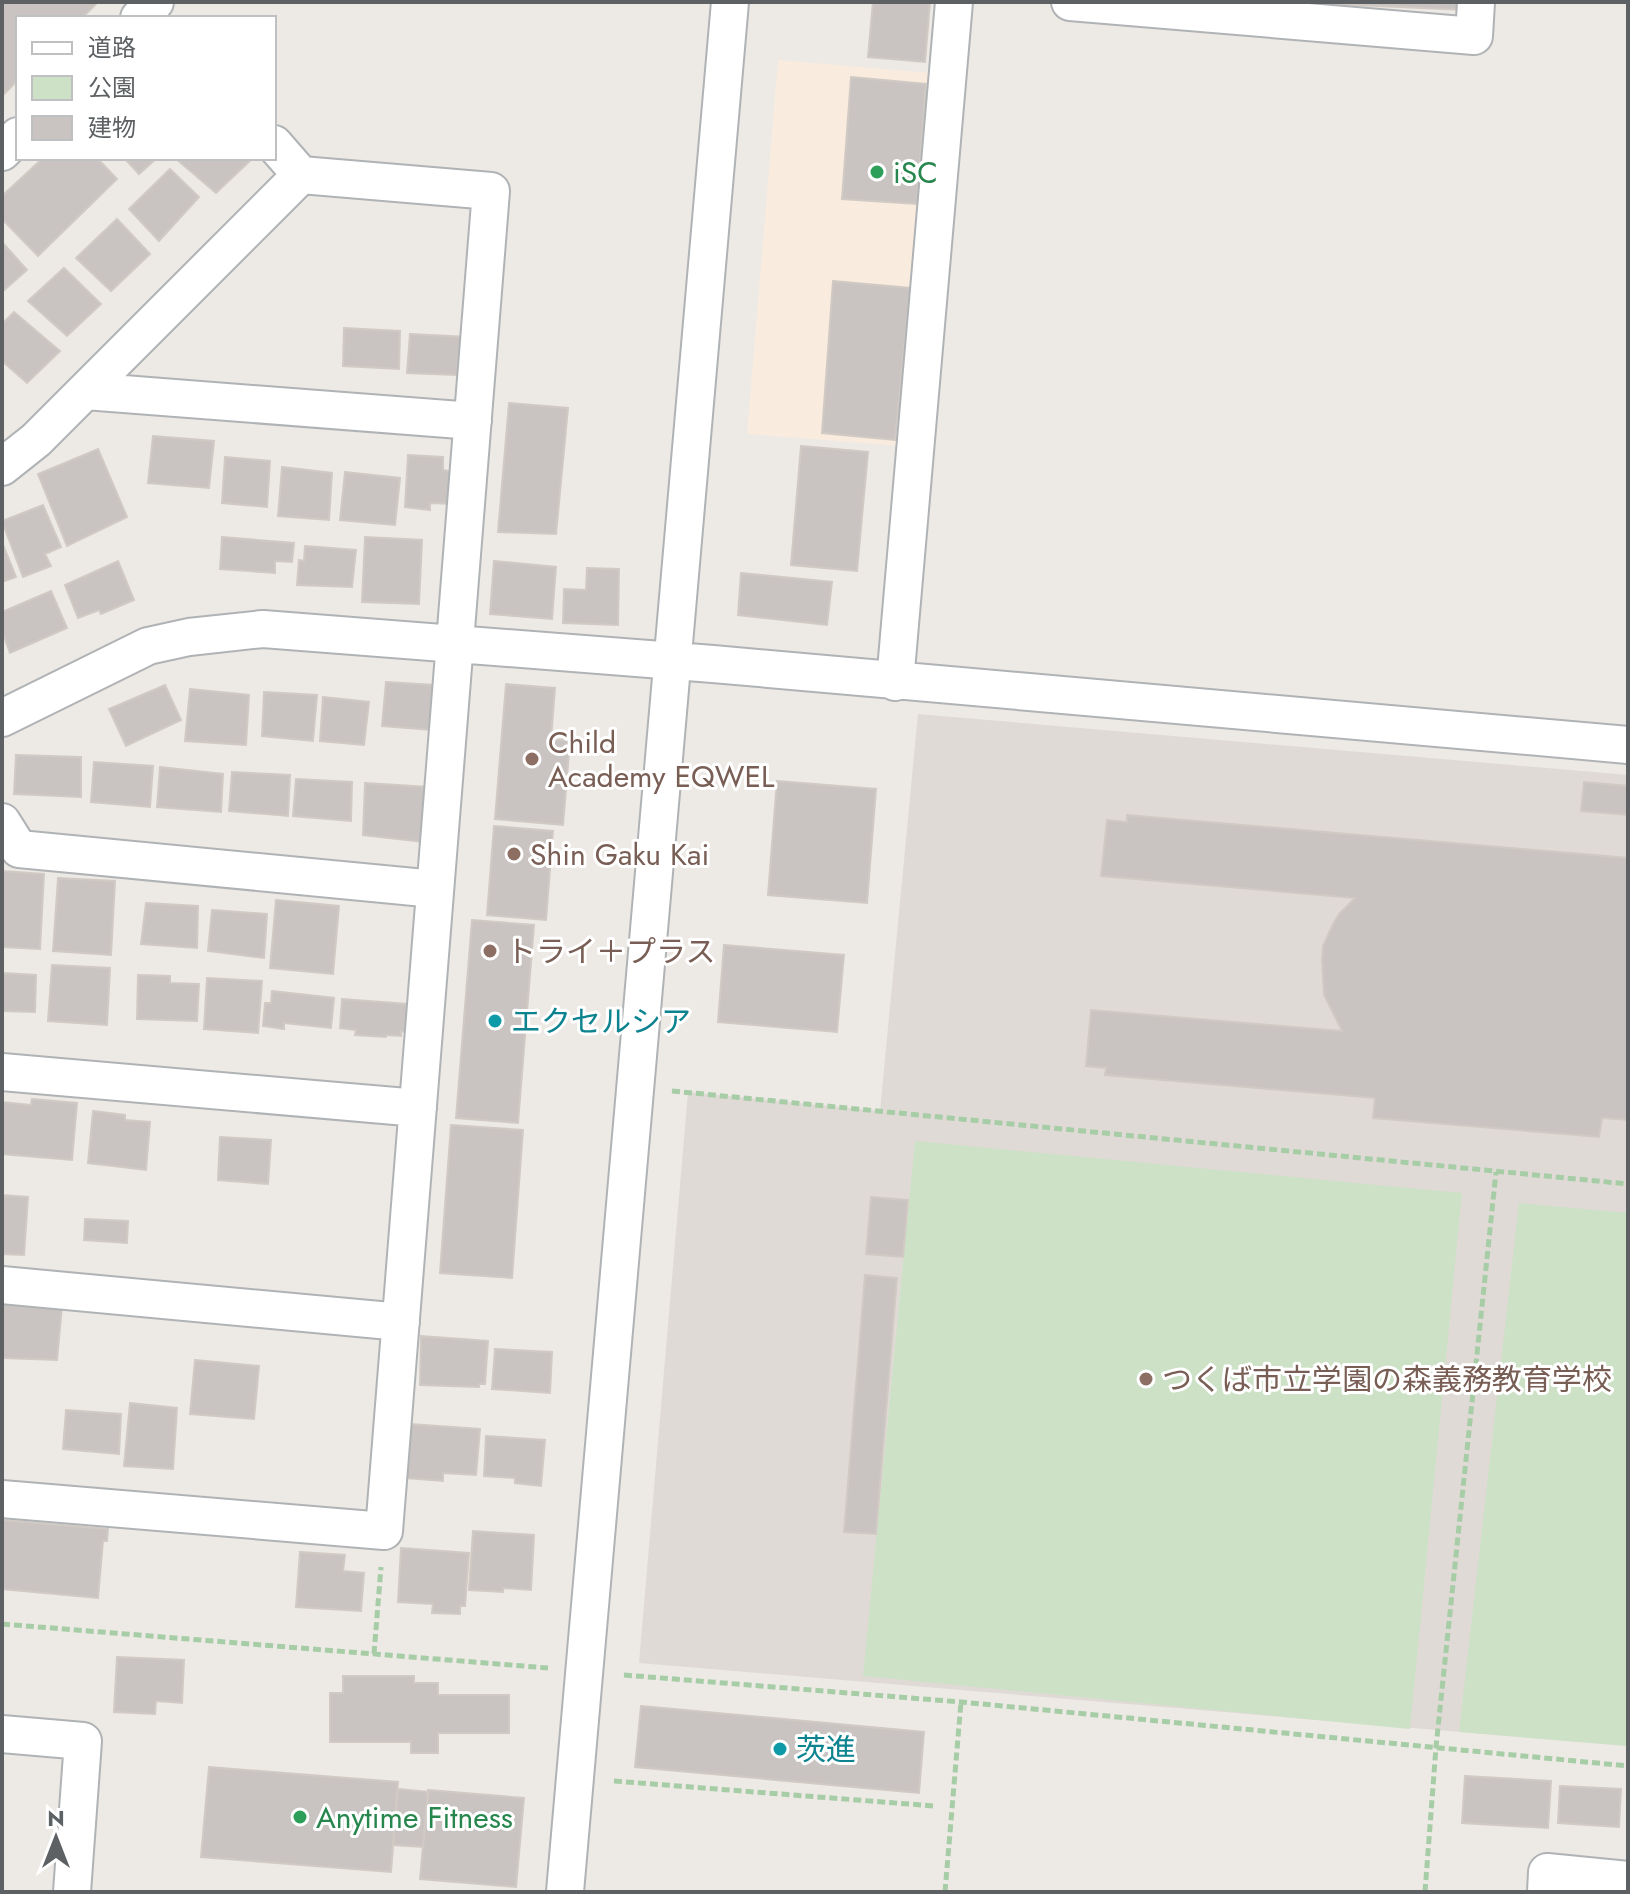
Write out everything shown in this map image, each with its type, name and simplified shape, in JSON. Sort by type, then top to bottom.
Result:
[{"type":"street","points":[[565,1892],[730,2]]},
{"type":"street","points":[[895,682],[954,2]]},
{"type":"street","points":[[1070,2],[1474,36],[1476,2]]},
{"type":"street","points":[[2,1499],[384,1531],[491,191],[301,175],[276,146]]},
{"type":"street","points":[[2,467],[36,440],[301,175]]},
{"type":"street","points":[[85,391],[473,421]]},
{"type":"street","points":[[2,718],[148,646],[189,637],[263,629],[672,660],[1628,745]]},
{"type":"street","points":[[2,822],[19,849],[435,889]]},
{"type":"street","points":[[2,1072],[418,1108]]},
{"type":"street","points":[[2,1285],[401,1322]]},
{"type":"street","points":[[2,1734],[83,1741],[72,1892]]},
{"type":"street","points":[[1546,1892],[1547,1872],[1628,1880]]},
{"type":"path","points":[[671,1091],[1628,1184]]},
{"type":"path","points":[[1425,1892],[1436,1747],[1496,1172]]},
{"type":"path","points":[[374,1654],[384,1531]]},
{"type":"path","points":[[2,1624],[549,1668]]},
{"type":"path","points":[[624,1675],[961,1702],[1628,1766]]},
{"type":"path","points":[[945,1892],[961,1702]]},
{"type":"path","points":[[614,1781],[934,1806]]},
{"type":"shaded area","points":[[778,60],[931,73],[901,446],[747,434]]},
{"type":"shaded area","name":"つくば市立学園の森義務教育学校","points":[[918,714],[1628,775],[1628,1746],[639,1663],[688,1092],[880,1111]]},
{"type":"green space","points":[[915,1141],[1462,1193],[1410,1729],[863,1676]]},
{"type":"green space","points":[[1519,1203],[1628,1213],[1628,1746],[1459,1732]]},
{"type":"building","points":[[5,2],[98,2],[84,16],[16,16],[16,82],[2,96],[2,5]]},
{"type":"building","points":[[873,2],[930,2],[925,62],[868,57]]},
{"type":"building","points":[[1288,2],[1465,2],[1465,10]]},
{"type":"building","points":[[851,77],[926,84],[917,204],[842,199]]},
{"type":"building","points":[[41,160],[99,160],[117,179],[38,256],[2,219],[2,196]]},
{"type":"building","points":[[126,160],[155,160],[139,174]]},
{"type":"building","points":[[177,160],[251,160],[216,193]]},
{"type":"building","points":[[170,169],[199,197],[159,241],[129,209]]},
{"type":"building","points":[[117,219],[150,254],[111,291],[76,258]]},
{"type":"building","points":[[2,242],[27,270],[2,292]]},
{"type":"building","points":[[64,268],[101,304],[67,336],[28,301]]},
{"type":"building","points":[[833,281],[910,288],[895,440],[822,433]]},
{"type":"building","points":[[14,312],[60,351],[27,383],[2,361],[2,324]]},
{"type":"building","points":[[344,328],[400,331],[399,369],[343,366]]},
{"type":"building","points":[[410,334],[468,337],[468,355],[458,355],[457,375],[407,373]]},
{"type":"building","points":[[509,403],[568,408],[556,534],[498,532]]},
{"type":"building","points":[[153,436],[214,441],[209,488],[148,483]]},
{"type":"building","points":[[801,446],[868,452],[857,571],[791,565]]},
{"type":"building","points":[[98,449],[127,517],[67,546],[38,474]]},
{"type":"building","points":[[408,455],[443,457],[443,470],[454,472],[453,504],[430,503],[430,510],[405,507]]},
{"type":"building","points":[[225,457],[270,461],[267,507],[222,503]]},
{"type":"building","points":[[282,467],[332,473],[329,520],[278,516]]},
{"type":"building","points":[[345,472],[400,478],[395,525],[340,520]]},
{"type":"building","points":[[43,505],[61,547],[45,554],[51,566],[23,577],[2,521]]},
{"type":"building","points":[[222,537],[294,543],[292,562],[275,561],[275,573],[220,569]]},
{"type":"building","points":[[365,537],[422,540],[419,604],[362,602]]},
{"type":"building","points":[[2,542],[16,577],[2,582]]},
{"type":"building","points":[[305,546],[356,550],[352,587],[297,585],[299,560],[304,561]]},
{"type":"building","points":[[118,561],[134,600],[101,614],[99,610],[78,618],[65,585]]},
{"type":"building","points":[[494,561],[556,567],[552,619],[490,614]]},
{"type":"building","points":[[587,568],[619,569],[618,625],[563,623],[564,589],[586,590]]},
{"type":"building","points":[[741,573],[832,582],[827,625],[738,615]]},
{"type":"building","points":[[51,591],[67,628],[10,653],[2,631],[2,612]]},
{"type":"building","points":[[386,682],[434,685],[432,730],[382,726]]},
{"type":"building","points":[[506,684],[555,688],[551,739],[570,740],[563,825],[495,819]]},
{"type":"building","points":[[165,685],[181,720],[126,746],[109,709]]},
{"type":"building","points":[[190,689],[249,695],[246,745],[185,741]]},
{"type":"building","points":[[264,692],[317,695],[313,741],[262,736]]},
{"type":"building","points":[[323,697],[369,702],[364,745],[320,741]]},
{"type":"building","points":[[16,755],[81,757],[81,797],[14,794]]},
{"type":"building","points":[[94,762],[153,766],[150,807],[91,802]]},
{"type":"building","points":[[160,767],[223,774],[221,812],[157,807]]},
{"type":"building","points":[[232,772],[290,775],[288,816],[229,811]]},
{"type":"building","points":[[296,779],[352,782],[351,821],[293,816]]},
{"type":"building","points":[[777,781],[876,789],[867,903],[768,895]]},
{"type":"building","points":[[1584,782],[1628,786],[1628,815],[1581,811]]},
{"type":"building","points":[[365,783],[429,787],[423,842],[363,835]]},
{"type":"building","points":[[1127,815],[1628,858],[1628,1120],[1602,1118],[1599,1137],[1373,1118],[1375,1098],[1105,1075],[1106,1068],[1086,1066],[1091,1010],[1342,1031],[1324,995],[1323,946],[1339,914],[1355,898],[1101,876],[1107,820],[1127,822]]},
{"type":"building","points":[[494,826],[553,831],[546,920],[487,915]]},
{"type":"building","points":[[2,871],[44,874],[40,949],[2,947]]},
{"type":"building","points":[[58,878],[115,881],[111,955],[53,951]]},
{"type":"building","points":[[276,900],[339,906],[333,974],[270,968]]},
{"type":"building","points":[[146,903],[198,906],[197,948],[141,944]]},
{"type":"building","points":[[212,910],[267,914],[264,958],[208,951]]},
{"type":"building","name":"エクセルシア","points":[[472,920],[534,925],[518,1123],[456,1118]]},
{"type":"building","points":[[724,945],[844,955],[837,1032],[718,1022]]},
{"type":"building","points":[[52,965],[110,968],[107,1025],[48,1021]]},
{"type":"building","points":[[2,973],[36,975],[35,1012],[2,1011]]},
{"type":"building","points":[[138,975],[170,976],[170,983],[199,984],[197,1021],[137,1019]]},
{"type":"building","points":[[207,978],[262,981],[258,1033],[204,1029]]},
{"type":"building","points":[[272,991],[334,998],[331,1028],[284,1023],[284,1029],[263,1026],[265,1003],[271,1003]]},
{"type":"building","points":[[342,999],[407,1004],[405,1032],[401,1031],[401,1036],[386,1037],[355,1035],[356,1030],[340,1028]]},
{"type":"building","points":[[32,1099],[77,1103],[72,1160],[2,1154],[2,1102],[31,1105]]},
{"type":"building","points":[[93,1111],[125,1115],[125,1120],[150,1122],[146,1170],[88,1163]]},
{"type":"building","points":[[451,1125],[523,1130],[512,1278],[440,1273]]},
{"type":"building","points":[[220,1137],[271,1140],[268,1184],[218,1180]]},
{"type":"building","points":[[2,1195],[28,1197],[24,1255],[2,1254]]},
{"type":"building","points":[[871,1197],[908,1200],[903,1257],[866,1254]]},
{"type":"building","points":[[85,1219],[128,1221],[127,1243],[84,1240]]},
{"type":"building","points":[[865,1275],[897,1278],[876,1534],[844,1532]]},
{"type":"building","points":[[2,1300],[62,1306],[57,1360],[3,1358]]},
{"type":"building","points":[[421,1336],[488,1341],[485,1384],[479,1384],[479,1387],[420,1385]]},
{"type":"building","points":[[495,1349],[552,1352],[550,1393],[492,1389]]},
{"type":"building","points":[[195,1360],[259,1366],[254,1419],[190,1414]]},
{"type":"building","points":[[130,1403],[177,1408],[173,1469],[124,1466]]},
{"type":"building","points":[[66,1410],[121,1414],[119,1454],[63,1449]]},
{"type":"building","points":[[410,1424],[480,1429],[476,1475],[443,1473],[443,1481],[406,1478]]},
{"type":"building","points":[[486,1436],[545,1440],[541,1486],[515,1483],[515,1478],[484,1476]]},
{"type":"building","points":[[2,1520],[108,1529],[107,1541],[103,1541],[98,1598],[2,1589]]},
{"type":"building","points":[[473,1531],[534,1535],[531,1590],[469,1590]]},
{"type":"building","points":[[401,1548],[469,1553],[465,1606],[460,1606],[460,1614],[432,1613],[433,1604],[398,1602]]},
{"type":"building","points":[[300,1552],[345,1555],[343,1571],[364,1573],[361,1611],[296,1607]]},
{"type":"building","points":[[117,1657],[184,1660],[182,1703],[156,1701],[155,1714],[114,1712]]},
{"type":"building","points":[[343,1676],[414,1676],[414,1683],[438,1683],[438,1695],[509,1695],[509,1733],[438,1733],[438,1753],[411,1753],[411,1742],[330,1742],[330,1693],[343,1693]]},
{"type":"building","name":"茨進","points":[[641,1706],[924,1732],[919,1793],[635,1767]]},
{"type":"building","name":"Anytime Fitness","points":[[209,1767],[398,1782],[391,1872],[201,1857]]},
{"type":"building","points":[[1465,1776],[1551,1781],[1548,1828],[1462,1823]]},
{"type":"building","points":[[1560,1786],[1621,1789],[1619,1827],[1558,1823]]},
{"type":"building","points":[[398,1789],[428,1792],[423,1847],[393,1845]]},
{"type":"building","points":[[428,1790],[524,1798],[516,1887],[420,1879]]},
{"type":"place","name":"iSC","points":[[877,172]]},
{"type":"place","name":"Child Academy EQWEL","points":[[532,759]]},
{"type":"place","name":"Shin Gaku Kai","points":[[514,854]]},
{"type":"place","name":"トライ＋プラス","points":[[490,951]]},
{"type":"place","name":"エクセルシア","points":[[495,1021]]},
{"type":"place","name":"つくば市立学園の森義務教育学校","points":[[1146,1379]]},
{"type":"place","name":"茨進","points":[[780,1749]]},
{"type":"place","name":"Anytime Fitness","points":[[300,1817]]}]
